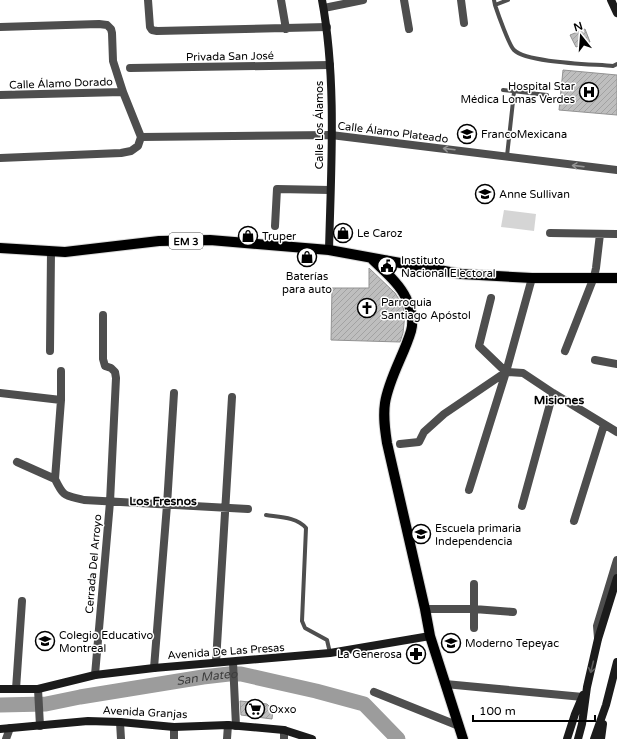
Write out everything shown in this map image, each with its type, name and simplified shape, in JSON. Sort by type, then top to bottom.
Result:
[{"type":"main road","name":"EM 3","points":[[0,248],[65,252],[159,241],[210,240],[329,250],[461,274],[532,278],[617,278]]},
{"type":"main road","points":[[372,259],[400,287],[407,299],[412,315],[412,330],[397,366],[386,402],[384,424],[387,443],[426,609],[430,636],[464,739]]},
{"type":"street","points":[[148,0],[149,21],[152,30],[286,29],[327,27]]},
{"type":"street","points":[[281,0],[286,29]]},
{"type":"street","points":[[323,4],[363,0]]},
{"type":"street","points":[[404,0],[409,29]]},
{"type":"street","points":[[461,0],[464,23]]},
{"type":"street","points":[[611,0],[617,13]]},
{"type":"street","name":"Calle Los Álamos","points":[[323,4],[327,27],[330,65],[331,135],[329,250]]},
{"type":"street","points":[[0,27],[99,24],[107,26],[111,29],[113,61],[123,92],[141,137],[138,146],[131,151],[121,153],[0,158]]},
{"type":"street","name":"Privada San José","points":[[130,68],[330,65]]},
{"type":"street","name":"Calle Álamo Dorado","points":[[0,95],[123,92]]},
{"type":"street","name":"Calle Álamo Plateado","points":[[141,137],[331,135],[617,170]]},
{"type":"street","points":[[275,226],[277,189],[330,190]]},
{"type":"street","points":[[550,233],[616,234]]},
{"type":"street","points":[[565,351],[594,277],[600,234]]},
{"type":"street","points":[[50,351],[51,251]]},
{"type":"street","points":[[468,490],[506,372],[532,278]]},
{"type":"street","points":[[491,298],[479,346],[506,372]]},
{"type":"street","name":"Cerrada Del Arroyo","points":[[95,675],[110,502],[116,378],[115,372],[112,368],[105,366],[102,359],[103,316]]},
{"type":"street","points":[[595,360],[617,364]]},
{"type":"street","points":[[61,371],[61,400],[55,479],[65,496],[84,500],[110,502],[248,510]]},
{"type":"street","points":[[421,451],[419,442],[424,432],[444,414],[506,372],[523,373],[617,432]]},
{"type":"street","points":[[0,393],[61,400]]},
{"type":"street","points":[[154,668],[174,393]]},
{"type":"street","points":[[522,506],[553,393]]},
{"type":"street","points":[[216,662],[232,397]]},
{"type":"street","points":[[574,521],[604,425]]},
{"type":"street","points":[[400,444],[419,442]]},
{"type":"street","points":[[17,462],[55,479]]},
{"type":"street","points":[[598,639],[597,626],[617,560]]},
{"type":"street","points":[[578,739],[582,724],[587,687],[598,639],[617,578]]},
{"type":"street","points":[[474,584],[474,628]]},
{"type":"street","points":[[16,689],[22,601]]},
{"type":"street","points":[[426,609],[474,608],[513,612]]},
{"type":"street","name":"Avenida De Las Presas","points":[[0,689],[16,689],[38,692],[95,675],[216,662],[233,664],[330,653],[430,636]]},
{"type":"street","points":[[594,739],[606,705],[617,662]]},
{"type":"street","points":[[227,739],[232,725],[234,679],[233,664]]},
{"type":"street","points":[[445,684],[583,697]]},
{"type":"street","points":[[567,739],[574,714],[587,687]]},
{"type":"street","points":[[38,692],[40,722]]},
{"type":"street","points":[[374,692],[459,726]]},
{"type":"street","points":[[601,739],[606,705]]},
{"type":"street","name":"Avenida Granjas","points":[[0,729],[40,722],[88,721],[120,722],[174,727],[232,725],[284,730],[312,739]]},
{"type":"street","points":[[120,722],[121,739]]},
{"type":"street","points":[[174,727],[174,739]]},
{"type":"street","points":[[6,739],[10,728]]},
{"type":"street","points":[[284,730],[284,739]]},
{"type":"lane","points":[[494,0],[513,49],[520,55],[538,59],[585,64],[614,66],[617,64]]},
{"type":"lane","points":[[495,5],[508,0]]},
{"type":"lane","points":[[503,90],[547,95]]},
{"type":"lane","points":[[507,156],[514,92]]},
{"type":"lane","points":[[266,515],[297,521],[303,523],[306,528],[302,621],[305,628],[327,640],[330,653]]},
{"type":"shaded area","points":[[504,210],[536,214],[534,231],[501,227]]},
{"type":"building","points":[[585,29],[590,42],[576,47],[570,35]]},
{"type":"building","name":"Hospital Star Médica Lomas Verdes","points":[[563,70],[617,75],[617,115],[559,110]]},
{"type":"building","name":"Parroquia Santiago Apóstol","points":[[369,268],[395,293],[402,304],[405,314],[403,333],[400,342],[331,340],[332,288],[369,288]]},
{"type":"building","name":"Oxxo","points":[[240,701],[267,704],[273,710],[272,719],[241,715]]},
{"type":"waterway","name":"San Mateo","points":[[0,705],[46,704],[203,677],[241,674],[316,691],[364,704],[398,739]]},
{"type":"place","name":"Hospital Star Médica Lomas Verdes","points":[[589,92]]},
{"type":"place","name":"FrancoMexicana","points":[[467,134]]},
{"type":"place","name":"Anne Sullivan","points":[[485,194]]},
{"type":"place","name":"Le Caroz","points":[[343,233]]},
{"type":"place","name":"Truper","points":[[248,236]]},
{"type":"place","name":"Baterías para auto","points":[[307,257]]},
{"type":"place","name":"Instituto Nacional Electoral","points":[[387,266]]},
{"type":"place","name":"Parroquia Santiago Apóstol","points":[[367,308]]},
{"type":"place","name":"Escuela primaria Independencia","points":[[421,534]]},
{"type":"place","name":"Colegio Educativo Montreal","points":[[45,641]]},
{"type":"place","name":"Moderno Tepeyac","points":[[451,643]]},
{"type":"place","name":"La Generosa","points":[[416,654]]},
{"type":"place","name":"Oxxo","points":[[255,709]]},
{"type":"district","name":"Misiones","points":[[559,400]]},
{"type":"district","name":"Los Fresnos","points":[[163,501]]}]
